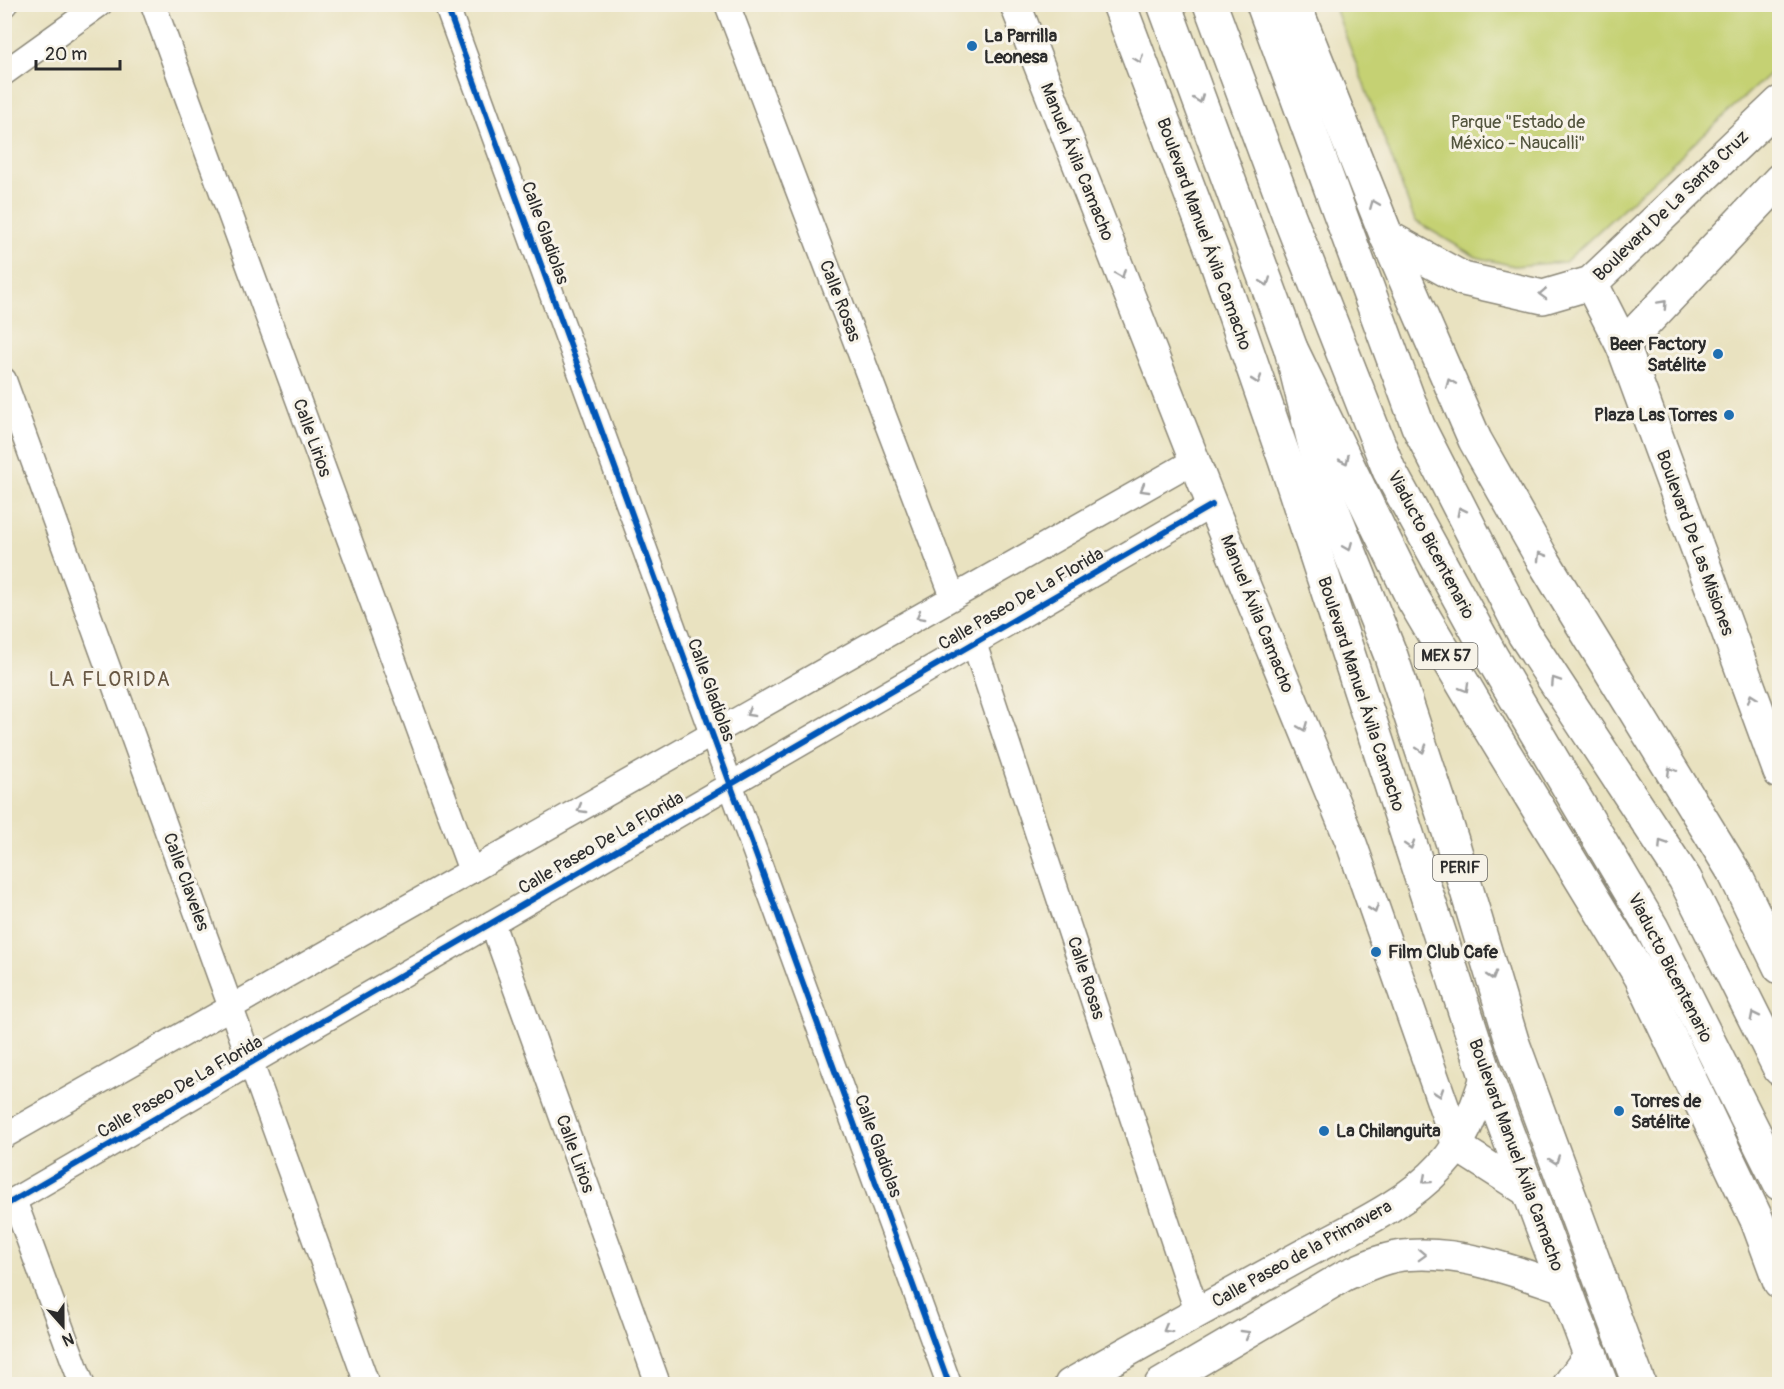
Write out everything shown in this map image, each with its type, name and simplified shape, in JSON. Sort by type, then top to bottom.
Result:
[{"type":"main road","name":"Boulevard Manuel Ávila Camacho","points":[[1119,4],[1229,298],[1285,460],[1486,1076],[1596,1370]]},
{"type":"main road","name":"MEX 57","points":[[1164,4],[1291,349],[1413,598],[1641,977],[1757,1220],[1779,1282]]},
{"type":"main road","name":"Viaducto Bicentenario","points":[[1210,4],[1289,216],[1389,470],[1491,656],[1652,928],[1779,1185]]},
{"type":"main road","points":[[1263,4],[1418,426],[1524,634],[1685,879],[1779,1069]]},
{"type":"main road","points":[[1294,4],[1387,237],[1475,440],[1543,560],[1735,874],[1779,967]]},
{"type":"main road","name":"Boulevard De La Santa Cruz","points":[[1387,237],[1463,279],[1543,297],[1591,283],[1779,103]]},
{"type":"main road","points":[[1623,346],[1779,180]]},
{"type":"main road","name":"Boulevard De Las Misiones","points":[[1591,283],[1623,346],[1779,772]]},
{"type":"main road","name":"PERIF","points":[[1291,349],[1327,495],[1391,656],[1452,841],[1512,1041],[1639,1384]]},
{"type":"main road","points":[[1570,1384],[1596,1370]]},
{"type":"street","points":[[4,73],[100,4]]},
{"type":"street","name":"Calle Lirios","points":[[153,4],[471,871]]},
{"type":"street","name":"Calle Gladiolas","points":[[446,4],[949,1384]]},
{"type":"street","name":"Calle Rosas","points":[[727,4],[953,597]]},
{"type":"street","name":"Manuel Ávila Camacho","points":[[1015,4],[1212,506],[1352,845],[1458,1147]]},
{"type":"street","name":"Calle Claveles","points":[[4,380],[368,1384]]},
{"type":"street","name":"Calle Paseo De La Florida","points":[[4,1136],[1195,460]]},
{"type":"street","name":"Calle Paseo De La Florida","points":[[9,1203],[1212,506]]},
{"type":"street","name":"Calle Rosas","points":[[974,643],[1197,1312]]},
{"type":"street","name":"Calle Lirios","points":[[492,923],[658,1384]]},
{"type":"street","name":"Calle Paseo de la Primavera","points":[[1070,1384],[1411,1193],[1441,1167],[1458,1147],[1486,1076]]},
{"type":"street","points":[[1458,1147],[1530,1193]]},
{"type":"street","points":[[9,1203],[82,1384]]},
{"type":"street","points":[[1160,1384],[1344,1276],[1374,1263],[1407,1254],[1451,1256],[1492,1264],[1565,1288]]},
{"type":"green space","name":"Parque \"Estado de México - Naucalli\"","points":[[1334,5],[1779,5],[1779,65],[1565,262],[1514,266],[1476,257],[1415,221]]},
{"type":"cycle path","points":[[446,4],[949,1384]]},
{"type":"cycle path","points":[[4,1206],[1212,505]]},
{"type":"place","name":"La Parrilla Leonesa","points":[[972,46]]},
{"type":"place","name":"Beer Factory Satélite","points":[[1718,354]]},
{"type":"place","name":"Plaza Las Torres","points":[[1729,415]]},
{"type":"place","name":"Film Club Cafe","points":[[1376,952]]},
{"type":"place","name":"Torres de Satélite","points":[[1619,1111]]},
{"type":"place","name":"La Chilanguita","points":[[1324,1131]]},
{"type":"district","name":"LA FLORIDA","points":[[110,679]]}]
